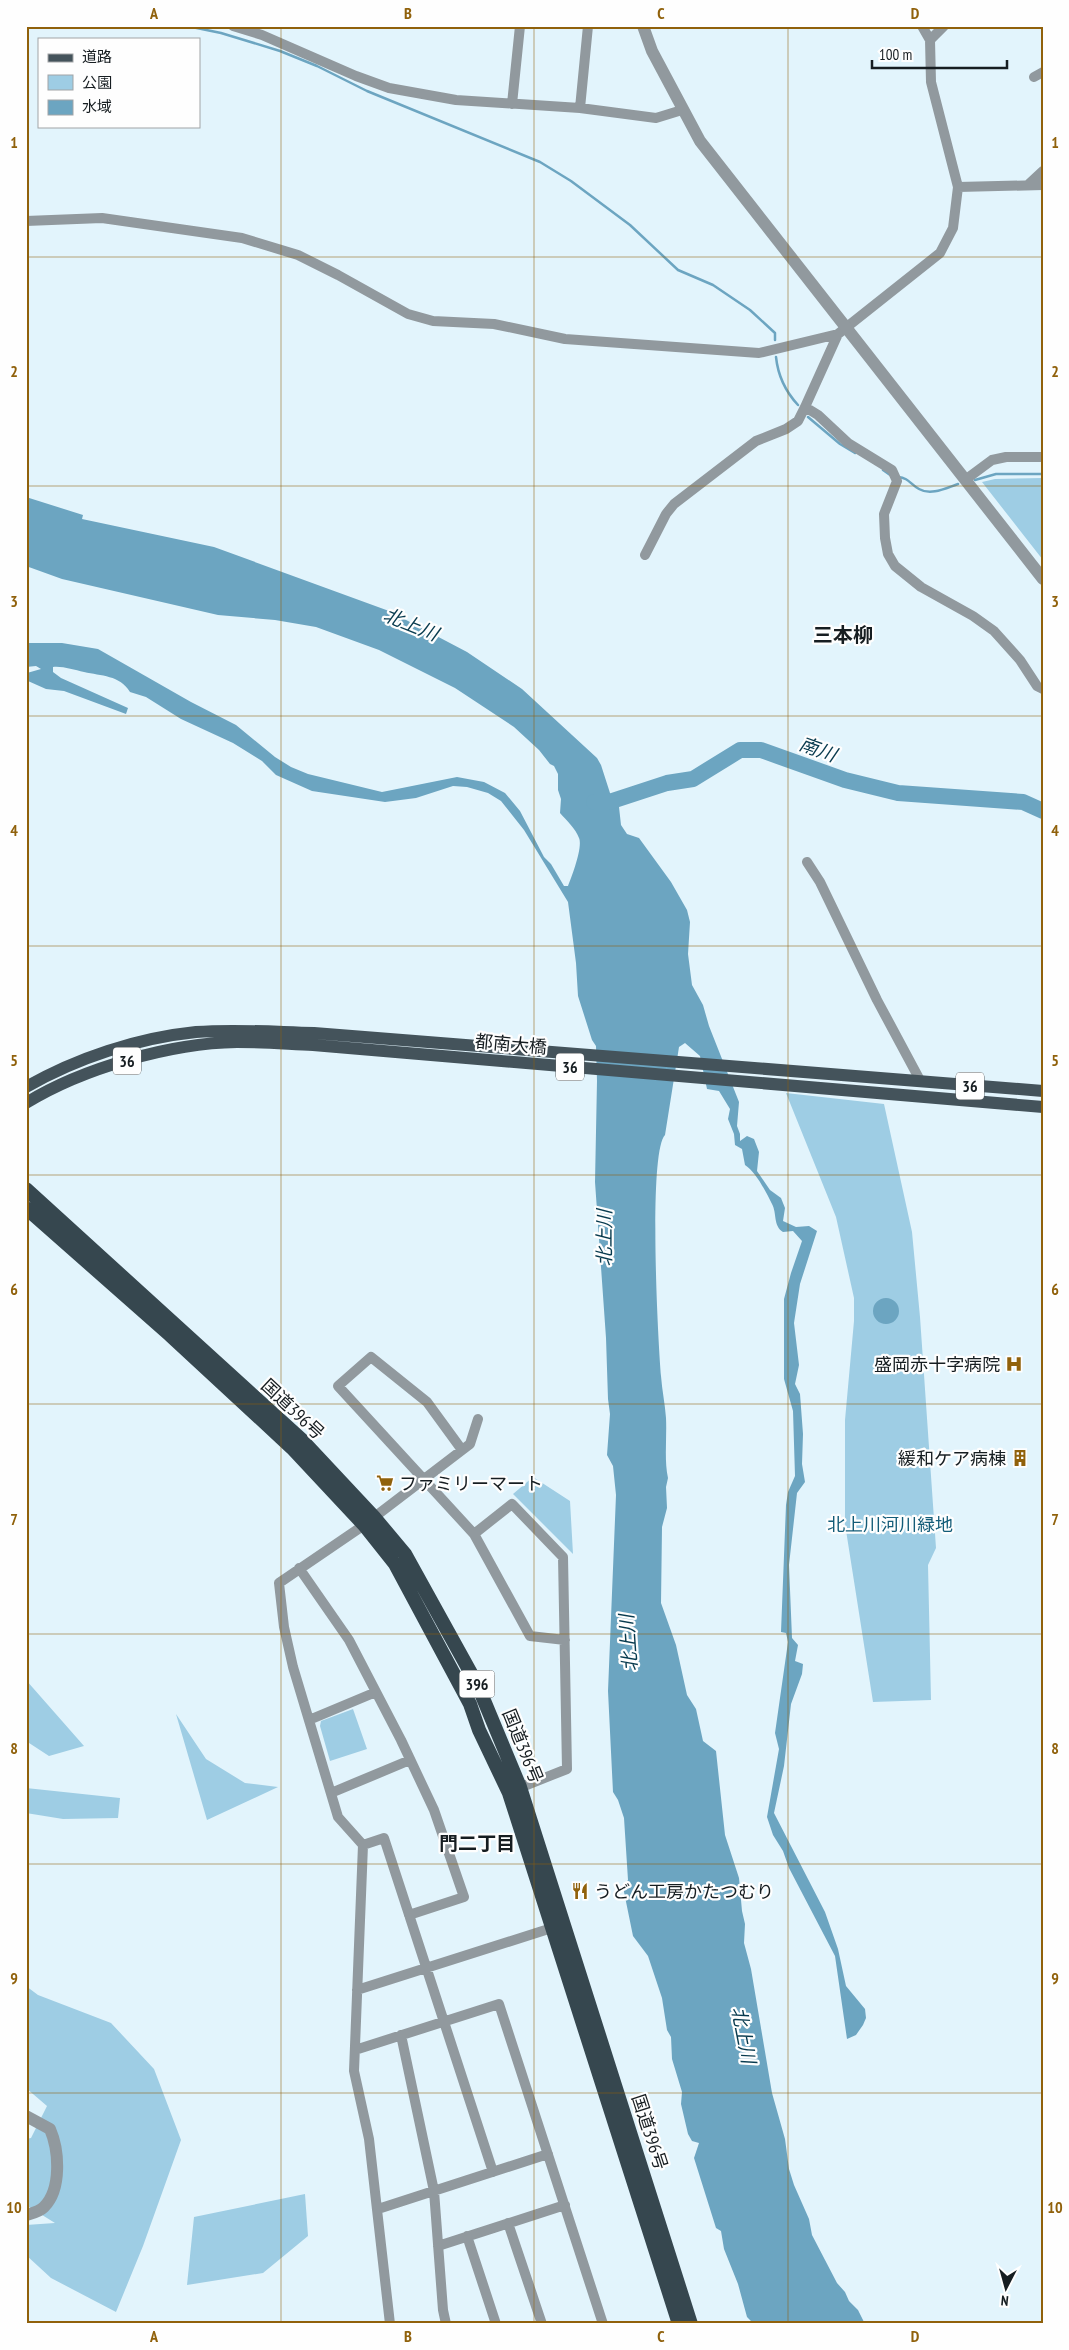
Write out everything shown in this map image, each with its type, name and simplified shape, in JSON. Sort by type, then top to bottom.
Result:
[{"type":"highway","name":"国道396号","points":[[26,1189],[302,1440],[369,1521],[395,1564],[470,1704],[479,1730],[514,1790],[691,2324]]},
{"type":"highway","name":"国道396号","points":[[26,1208],[170,1335],[369,1521]]},
{"type":"highway","name":"国道396号","points":[[559,1925],[679,2324]]},
{"type":"main road","name":"36","points":[[26,1087],[71,1065],[113,1050],[194,1032],[235,1037]]},
{"type":"main road","name":"都南大橋","points":[[235,1037],[314,1033],[921,1082]]},
{"type":"main road","name":"都南大橋","points":[[235,1037],[1043,1107]]},
{"type":"main road","name":"36","points":[[26,1103],[68,1080],[106,1066],[235,1037]]},
{"type":"main road","name":"36","points":[[921,1082],[1043,1091]]},
{"type":"street","points":[[233,26],[262,35],[356,76],[389,88],[456,100],[580,108],[656,118],[682,110]]},
{"type":"street","points":[[512,104],[520,26]]},
{"type":"street","points":[[580,108],[588,26]]},
{"type":"street","points":[[643,26],[652,52],[700,142],[842,331],[1043,578]]},
{"type":"street","points":[[26,221],[102,218],[242,238],[298,255],[408,314],[433,321],[494,324],[565,339],[758,353],[842,331],[940,253],[954,228],[958,187],[931,82],[930,40],[922,26]]},
{"type":"street","points":[[930,40],[944,26]]},
{"type":"street","points":[[1029,184],[1043,170]]},
{"type":"street","points":[[958,187],[1043,185]]},
{"type":"street","points":[[645,555],[674,504],[756,440],[786,429],[798,421],[842,331]]},
{"type":"street","points":[[805,407],[848,443],[892,470],[896,481],[884,514],[888,554],[895,566],[921,587],[973,616],[994,632],[1020,660],[1037,686],[1043,689]]},
{"type":"street","points":[[965,480],[992,460],[1006,457],[1043,457]]},
{"type":"street","points":[[807,862],[820,882],[877,1000],[921,1082]]},
{"type":"street","points":[[462,1450],[427,1402],[371,1357],[338,1386],[474,1534],[530,1636],[565,1640]]},
{"type":"street","points":[[390,2324],[369,2139],[354,2071],[363,1845],[338,1817],[284,1627],[279,1583],[369,1521],[470,1444],[478,1419]]},
{"type":"street","points":[[474,1534],[512,1504],[562,1557],[567,1769],[514,1790]]},
{"type":"street","points":[[299,1568],[348,1640],[376,1692],[434,1810],[464,1897],[409,1915]]},
{"type":"street","points":[[309,1720],[376,1692]]},
{"type":"street","points":[[331,1793],[410,1760]]},
{"type":"street","points":[[363,1845],[384,1838],[493,2172]]},
{"type":"street","points":[[357,1990],[559,1925]]},
{"type":"street","points":[[355,2050],[499,2004],[603,2324]]},
{"type":"street","points":[[402,2035],[434,2191],[446,2324]]},
{"type":"street","points":[[26,2116],[50,2129],[56,2162],[54,2188],[50,2198],[38,2211],[26,2215]]},
{"type":"street","points":[[378,2209],[548,2154]]},
{"type":"street","points":[[438,2246],[565,2206]]},
{"type":"street","points":[[508,2223],[542,2324]]},
{"type":"street","points":[[467,2236],[496,2324]]},
{"type":"green space","points":[[1043,478],[1043,560],[982,482],[995,479]]},
{"type":"green space","name":"北上川河川緑地","points":[[786,1093],[884,1104],[912,1232],[920,1317],[936,1548],[928,1565],[931,1700],[873,1702],[845,1524],[845,1420],[854,1321],[854,1298],[836,1217]]},
{"type":"green space","points":[[533,1477],[570,1501],[573,1554],[513,1494]]},
{"type":"green space","points":[[26,1680],[84,1746],[49,1756],[26,1741]]},
{"type":"green space","points":[[353,1709],[367,1749],[330,1761],[320,1726],[321,1721]]},
{"type":"green space","points":[[176,1714],[206,1759],[245,1783],[278,1787],[207,1820]]},
{"type":"green space","points":[[26,1788],[120,1798],[118,1818],[63,1819],[26,1813]]},
{"type":"green space","points":[[26,1986],[38,1995],[111,2023],[154,2069],[181,2140],[143,2246],[116,2312],[51,2278],[26,2255],[26,2225],[55,2223],[26,2205],[26,2139],[31,2138],[47,2106],[26,2088]]},
{"type":"green space","points":[[305,2194],[308,2236],[263,2273],[187,2285],[194,2217]]},
{"type":"water","name":"北上川","points":[[26,497],[83,515],[82,519],[214,547],[389,611],[467,652],[522,689],[597,758],[610,793],[619,807],[621,825],[627,834],[639,838],[671,882],[687,910],[690,922],[688,954],[692,985],[703,1005],[709,1026],[739,1102],[737,1126],[740,1141],[747,1136],[754,1139],[759,1152],[757,1171],[770,1190],[781,1198],[785,1208],[783,1221],[796,1227],[809,1226],[817,1231],[800,1284],[794,1323],[799,1365],[795,1384],[800,1394],[803,1434],[802,1464],[805,1482],[797,1493],[789,1565],[792,1638],[798,1645],[795,1661],[803,1664],[802,1674],[791,1704],[784,1766],[774,1813],[825,1912],[838,1949],[846,1986],[865,2009],[866,2018],[863,2025],[856,2035],[847,2039],[835,1956],[789,1868],[783,1851],[773,1835],[767,1817],[779,1749],[775,1733],[788,1642],[786,1633],[781,1632],[786,1505],[788,1492],[795,1476],[793,1411],[784,1379],[784,1299],[802,1241],[793,1231],[783,1232],[776,1223],[773,1208],[767,1194],[757,1177],[745,1165],[742,1149],[735,1145],[734,1134],[728,1119],[730,1109],[719,1091],[707,1089],[700,1056],[685,1043],[679,1047],[665,1135],[660,1149],[655,1210],[656,1290],[661,1376],[666,1418],[668,1478],[666,1487],[667,1508],[662,1527],[661,1603],[676,1645],[687,1695],[696,1709],[703,1741],[716,1751],[725,1835],[739,1878],[745,1924],[744,1943],[751,1969],[772,2093],[785,2139],[789,2169],[809,2219],[812,2235],[837,2283],[845,2292],[849,2301],[858,2310],[865,2324],[754,2324],[747,2317],[738,2284],[724,2249],[721,2231],[716,2228],[694,2158],[699,2143],[692,2141],[688,2134],[681,2104],[682,2092],[672,2059],[671,2037],[667,2030],[662,1998],[648,1956],[633,1936],[623,1887],[628,1880],[624,1818],[613,1792],[608,1691],[616,1495],[613,1466],[607,1455],[610,1414],[595,1182],[596,1046],[592,1040],[578,996],[576,963],[568,902],[524,830],[501,801],[488,793],[467,787],[453,786],[416,798],[385,802],[312,791],[276,775],[262,761],[233,743],[181,719],[146,697],[130,692],[126,686],[116,679],[68,668],[53,667],[53,672],[61,678],[128,708],[126,714],[64,691],[46,689],[28,681],[27,673],[41,669],[36,666],[26,667],[26,643],[62,643],[98,649],[191,702],[236,725],[275,757],[291,767],[308,774],[382,792],[457,777],[484,782],[505,793],[520,811],[544,857],[551,864],[564,886],[568,886],[580,848],[580,842],[576,831],[560,813],[561,799],[558,790],[558,774],[554,766],[514,727],[455,688],[379,650],[316,627],[275,620],[218,615],[62,579],[26,566]]},
{"type":"water","points":[[886,1298],[895,1302],[899,1311],[895,1320],[886,1324],[877,1320],[873,1311],[877,1302]]},
{"type":"waterway","points":[[187,26],[221,33],[280,51],[317,66],[367,91],[540,162],[571,181],[630,225],[678,270],[713,285],[750,310],[775,333],[775,340]]},
{"type":"waterway","points":[[776,357],[778,371],[783,383],[798,405]]},
{"type":"waterway","points":[[808,417],[840,444],[855,453]]},
{"type":"waterway","points":[[883,470],[893,477]]},
{"type":"waterway","points":[[975,480],[996,474],[1043,474]]},
{"type":"waterway","points":[[898,477],[928,492],[938,491],[958,484]]},
{"type":"waterway","name":"南川","points":[[594,802],[609,802],[667,783],[693,779],[740,750],[761,750],[845,780],[898,793],[1023,802],[1043,811]]},
{"type":"place","name":"盛岡赤十字病院","points":[[1014,1364]]},
{"type":"place","name":"緩和ケア病棟","points":[[1020,1458]]},
{"type":"place","name":"ファミリーマート","points":[[385,1483]]},
{"type":"place","name":"うどん工房かたつむり","points":[[580,1891]]},
{"type":"district","name":"三本柳","points":[[843,635]]},
{"type":"district","name":"門二丁目","points":[[477,1843]]}]
